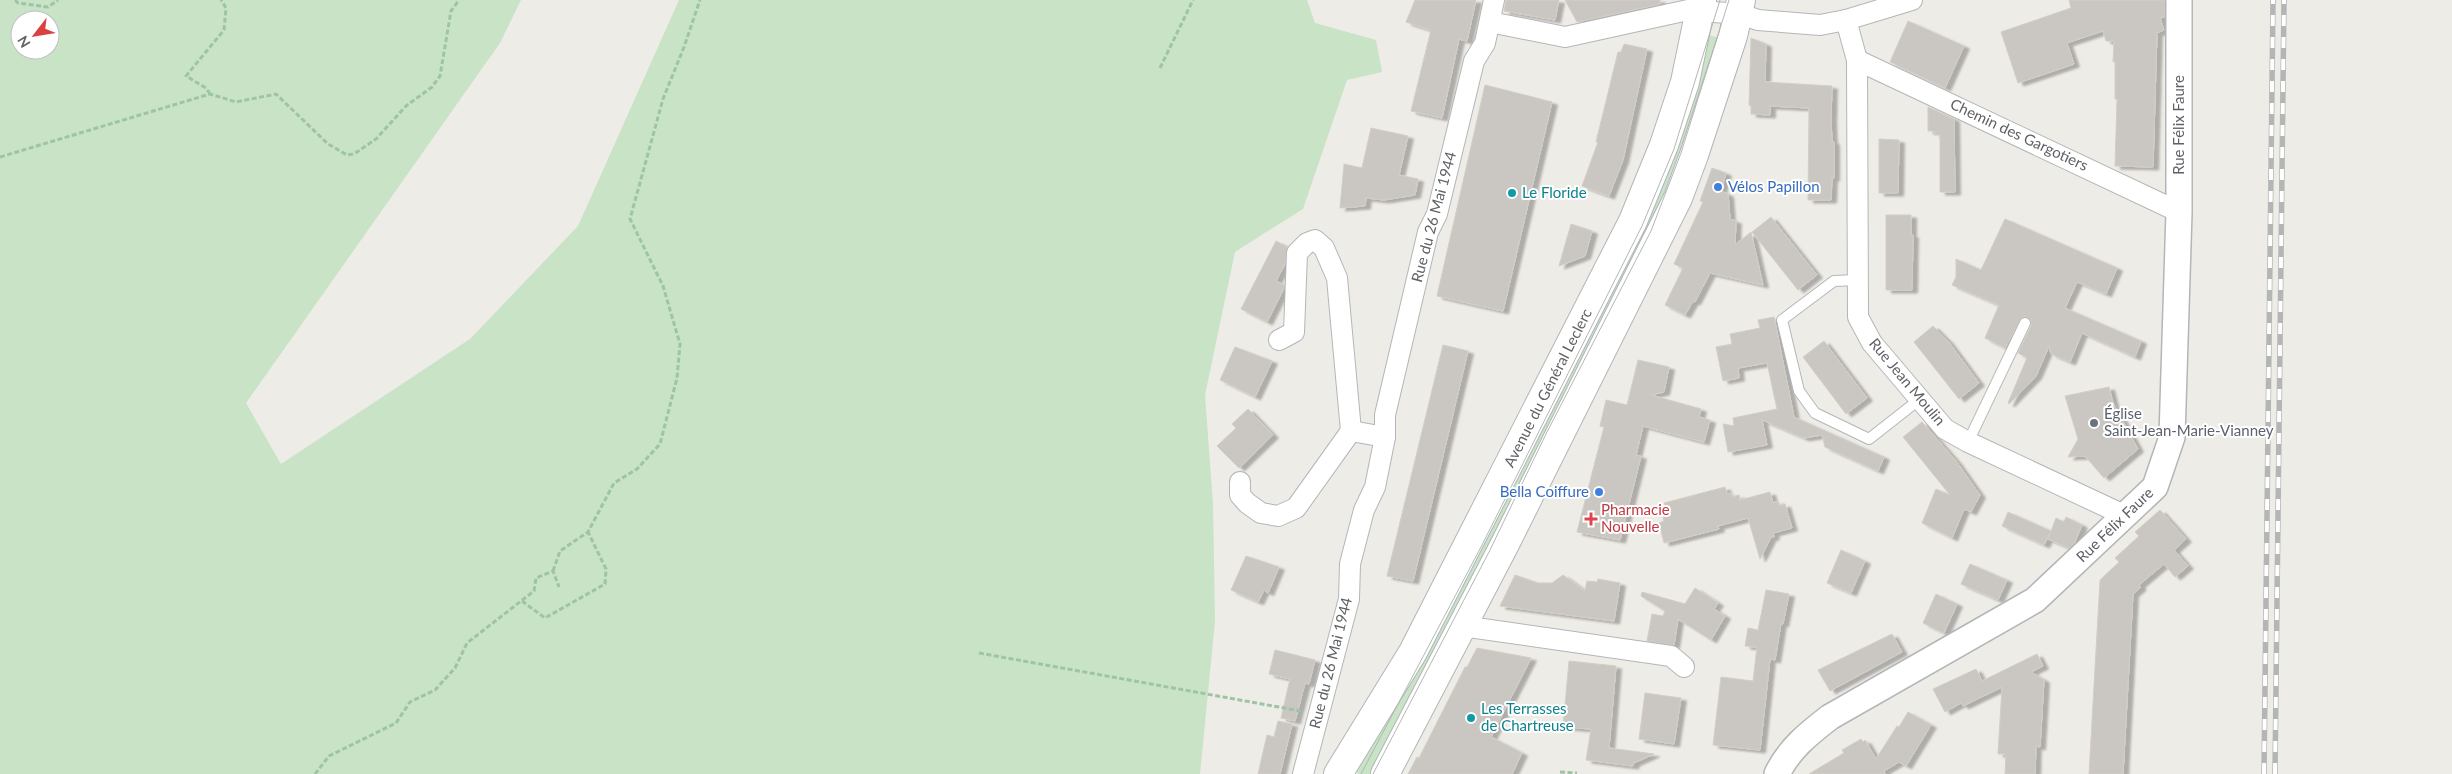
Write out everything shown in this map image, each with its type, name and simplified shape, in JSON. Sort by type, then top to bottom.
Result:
[{"type":"main road","name":"Avenue du Général Leclerc","points":[[1338,774],[1414,652],[1633,221],[1664,145],[1685,82],[1697,7]]},
{"type":"main road","name":"Avenue du Général Leclerc","points":[[1385,774],[1462,626],[1674,205],[1694,154],[1740,7]]},
{"type":"street","name":"Rue du 26 Mai 1944","points":[[1303,774],[1349,599],[1350,564],[1364,510],[1375,487],[1385,437],[1385,415],[1428,232],[1437,214],[1474,61],[1484,43],[1494,0]]},
{"type":"street","points":[[1490,22],[1565,37],[1697,7],[1740,7],[1758,20],[1820,25],[1846,20],[1912,0]]},
{"type":"street","name":"Rue Félix Faure","points":[[1777,774],[1785,758],[1807,735],[1830,717],[2035,600],[2155,487],[2172,437],[2179,212],[2179,0]]},
{"type":"street","name":"Rue Jean Moulin","points":[[1846,20],[1858,60],[1858,317],[1872,343],[1945,429],[1968,442],[2126,516]]},
{"type":"street","name":"Chemin des Gargotiers","points":[[1858,60],[2179,212]]},
{"type":"street","points":[[1240,482],[1240,495],[1247,503],[1261,513],[1278,516],[1296,508],[1351,431],[1337,278],[1324,248],[1315,240],[1308,243],[1297,253],[1294,332],[1279,340]]},
{"type":"street","points":[[1351,431],[1385,437]]},
{"type":"street","points":[[1462,626],[1671,656],[1684,667]]},
{"type":"lane","points":[[1857,280],[1834,281],[1782,320],[1799,392],[1815,413],[1869,439],[1920,399]]},
{"type":"lane","points":[[1968,442],[2024,323]]},
{"type":"path","points":[[15,0],[18,3],[48,7],[58,0]]},
{"type":"path","points":[[210,94],[206,88],[186,76],[224,30],[226,8],[221,0]]},
{"type":"path","points":[[0,157],[210,94],[236,102],[276,94],[328,144],[347,155],[354,154],[376,138],[406,106],[432,87],[440,76],[451,12],[459,0]]},
{"type":"path","points":[[559,587],[553,571],[560,551],[588,532],[614,483],[637,468],[660,444],[677,378],[680,344],[666,294],[630,219],[663,99],[700,0]]},
{"type":"path","points":[[1160,68],[1193,0]]},
{"type":"path","points":[[522,601],[545,618],[605,584],[606,569],[588,532]]},
{"type":"path","points":[[315,774],[329,756],[396,723],[410,702],[435,690],[455,668],[467,643],[534,591],[536,578],[553,571]]},
{"type":"path","points":[[979,653],[1304,712]]},
{"type":"path","points":[[1560,772],[1577,773]]},
{"type":"green space","points":[[0,0],[521,0],[500,43],[246,403],[281,464],[470,339],[578,226],[679,0],[1307,0],[1315,23],[1376,40],[1382,72],[1347,80],[1303,209],[1235,252],[1205,395],[1213,504],[1215,621],[1200,774],[0,774]]},
{"type":"green space","points":[[1706,34],[1726,40],[1689,152],[1379,774],[1359,774],[1353,770],[1396,700]]},
{"type":"building","points":[[1415,0],[1476,0],[1467,41],[1459,39],[1442,118],[1411,111],[1431,30],[1406,22]]},
{"type":"building","points":[[1506,0],[1559,0],[1555,20],[1504,11]]},
{"type":"building","points":[[1565,0],[1660,0],[1660,4],[1577,22]]},
{"type":"building","points":[[2069,0],[2165,0],[2165,17],[2160,18],[2164,30],[2157,33],[2153,167],[2115,166],[2117,99],[2115,99],[2115,62],[2113,62],[2114,41],[2106,41],[2103,31],[2067,43],[2074,64],[2018,83],[2001,32],[2071,8]]},
{"type":"building","points":[[1908,21],[1964,46],[1945,88],[1890,62]]},
{"type":"building","points":[[1751,38],[1766,44],[1765,82],[1832,86],[1831,120],[1832,141],[1834,142],[1834,178],[1832,178],[1831,200],[1808,200],[1809,108],[1770,106],[1770,115],[1751,114],[1751,106],[1749,105]]},
{"type":"building","points":[[1624,44],[1647,49],[1623,160],[1609,196],[1582,186],[1598,142],[1596,142],[1618,52],[1621,52]]},
{"type":"building","points":[[1485,85],[1552,102],[1503,311],[1437,296]]},
{"type":"building","points":[[1928,107],[1954,119],[1955,192],[1940,192],[1940,135],[1935,135],[1935,131],[1928,131]]},
{"type":"building","points":[[1371,128],[1408,136],[1399,175],[1418,179],[1415,195],[1384,200],[1366,198],[1365,206],[1340,208],[1344,164],[1362,168]]},
{"type":"building","points":[[1879,139],[1899,140],[1898,193],[1879,193]]},
{"type":"building","points":[[1712,168],[1726,173],[1721,191],[1728,194],[1730,219],[1736,221],[1735,245],[1751,232],[1763,285],[1710,273],[1695,302],[1693,301],[1685,315],[1665,305],[1683,268],[1674,264],[1703,202],[1700,201]]},
{"type":"building","points":[[1886,215],[1911,215],[1911,235],[1913,235],[1912,290],[1886,290]]},
{"type":"building","points":[[1771,217],[1817,275],[1798,290],[1752,232]]},
{"type":"building","points":[[2005,219],[2117,268],[2106,294],[2077,282],[2065,308],[2141,341],[2135,357],[2082,333],[2070,362],[2051,354],[2049,346],[2036,376],[2008,403],[2027,358],[2018,353],[2031,326],[2031,320],[2025,316],[2021,318],[2005,348],[1985,338],[1999,305],[1952,285],[1956,277],[1956,259],[1981,270]]},
{"type":"building","points":[[1571,224],[1592,231],[1585,256],[1559,266]]},
{"type":"building","points":[[1276,241],[1287,247],[1285,264],[1276,281],[1284,285],[1284,288],[1267,322],[1241,309]]},
{"type":"building","points":[[1774,317],[1794,417],[1884,457],[1878,471],[1825,447],[1822,435],[1804,438],[1762,420],[1767,445],[1728,452],[1723,424],[1734,426],[1733,418],[1777,409],[1767,363],[1738,368],[1739,378],[1723,381],[1716,347],[1732,344],[1730,334],[1760,328],[1758,320]]},
{"type":"building","points":[[1933,326],[1948,341],[1979,383],[1959,399],[1914,342]]},
{"type":"building","points":[[1824,341],[1867,398],[1846,414],[1803,357]]},
{"type":"building","points":[[1443,345],[1468,351],[1413,581],[1387,576]]},
{"type":"building","points":[[1235,347],[1272,361],[1255,397],[1220,380]]},
{"type":"building","points":[[1638,360],[1669,367],[1664,392],[1651,395],[1701,409],[1699,417],[1710,420],[1704,442],[1643,426],[1636,455],[1641,456],[1620,540],[1577,532],[1604,427],[1600,426],[1606,400],[1627,405]]},
{"type":"building","name":"Église Saint-Jean-Marie-Vianney","points":[[2109,387],[2113,403],[2138,449],[2104,478],[2085,456],[2068,457],[2078,439],[2065,396]]},
{"type":"building","points":[[1248,409],[1273,435],[1239,468],[1217,446],[1236,428],[1232,424]]},
{"type":"building","points":[[1922,422],[1956,461],[1980,495],[1971,512],[1964,509],[1952,538],[1922,523],[1936,489],[1950,495],[1903,437]]},
{"type":"building","points":[[1725,487],[1727,494],[1731,493],[1732,497],[1739,495],[1740,500],[1770,492],[1773,503],[1778,501],[1779,506],[1785,504],[1792,528],[1773,533],[1774,537],[1771,537],[1760,559],[1748,518],[1718,526],[1719,529],[1664,543],[1659,523],[1664,521],[1663,517],[1667,516],[1664,503]]},
{"type":"building","points":[[2160,510],[2186,539],[2174,550],[2188,566],[2175,577],[2164,564],[2139,585],[2141,587],[2133,594],[2123,774],[2089,774],[2100,580],[2119,562],[2115,558],[2139,536],[2135,532]]},
{"type":"building","points":[[2008,512],[2051,531],[2044,545],[2002,526]]},
{"type":"building","points":[[2066,517],[2082,525],[2074,544],[2069,548],[2048,539],[2056,518],[2064,522]]},
{"type":"building","points":[[1841,550],[1865,561],[1851,593],[1827,583]]},
{"type":"building","points":[[1246,556],[1279,567],[1268,593],[1264,590],[1258,602],[1231,590]]},
{"type":"building","points":[[1970,564],[2007,580],[1998,600],[1961,584]]},
{"type":"building","points":[[1515,575],[1538,583],[1552,583],[1563,575],[1585,591],[1587,581],[1597,582],[1598,579],[1620,583],[1614,621],[1500,606]]},
{"type":"building","points":[[1695,588],[1718,603],[1714,609],[1725,616],[1711,640],[1678,619],[1674,645],[1647,641],[1652,614],[1663,616],[1665,611],[1641,596],[1642,592],[1685,604]]},
{"type":"building","points":[[1766,590],[1789,594],[1783,624],[1781,623],[1775,660],[1770,659],[1760,750],[1713,745],[1721,677],[1753,681],[1757,647],[1745,646],[1748,628],[1758,630]]},
{"type":"building","points":[[1936,594],[1957,604],[1944,633],[1923,623]]},
{"type":"building","points":[[1892,634],[1902,652],[1830,691],[1818,670]]},
{"type":"building","name":"Les Terrasses de Chartreuse","points":[[1477,648],[1531,658],[1491,737],[1522,753],[1512,774],[1408,774],[1417,757],[1419,758],[1465,667],[1467,667]]},
{"type":"building","points":[[1275,650],[1315,660],[1309,684],[1305,683],[1295,721],[1281,718],[1290,679],[1269,674]]},
{"type":"building","points":[[2037,654],[2043,666],[2031,672],[2044,680],[2040,747],[2036,746],[2035,774],[2005,774],[2006,754],[1998,754],[2002,687],[1963,706],[1961,703],[1945,712],[1933,689],[1976,669],[1982,681]]},
{"type":"building","points":[[1569,661],[1616,666],[1609,748],[1654,754],[1634,763],[1633,766],[1586,760],[1591,729],[1563,727]]},
{"type":"building","points":[[1645,693],[1681,698],[1674,744],[1639,739]]},
{"type":"building","points":[[1908,712],[1931,725],[1906,766],[1899,762],[1884,771],[1885,774],[1809,774],[1844,753],[1842,750],[1861,739],[1863,742],[1865,740],[1876,759]]},
{"type":"building","points":[[1278,721],[1292,724],[1280,774],[1258,774],[1267,735],[1274,737]]},
{"type":"tram line","points":[[1361,774],[1481,547],[1642,226],[1674,149],[1720,0]]},
{"type":"tram line","points":[[1373,774],[1489,552],[1547,432],[1651,231],[1681,153],[1729,0]]},
{"type":"railway","points":[[2264,774],[2273,0]]},
{"type":"railway","points":[[2275,774],[2284,0]]},
{"type":"place","name":"Vélos Papillon","points":[[1718,187]]},
{"type":"place","name":"Le Floride","points":[[1512,193]]},
{"type":"place","name":"Église Saint-Jean-Marie-Vianney","points":[[2094,423]]},
{"type":"place","name":"Bella Coiffure","points":[[1599,492]]},
{"type":"place","name":"Pharmacie Nouvelle","points":[[1591,519]]},
{"type":"place","name":"Les Terrasses de Chartreuse","points":[[1471,718]]}]
